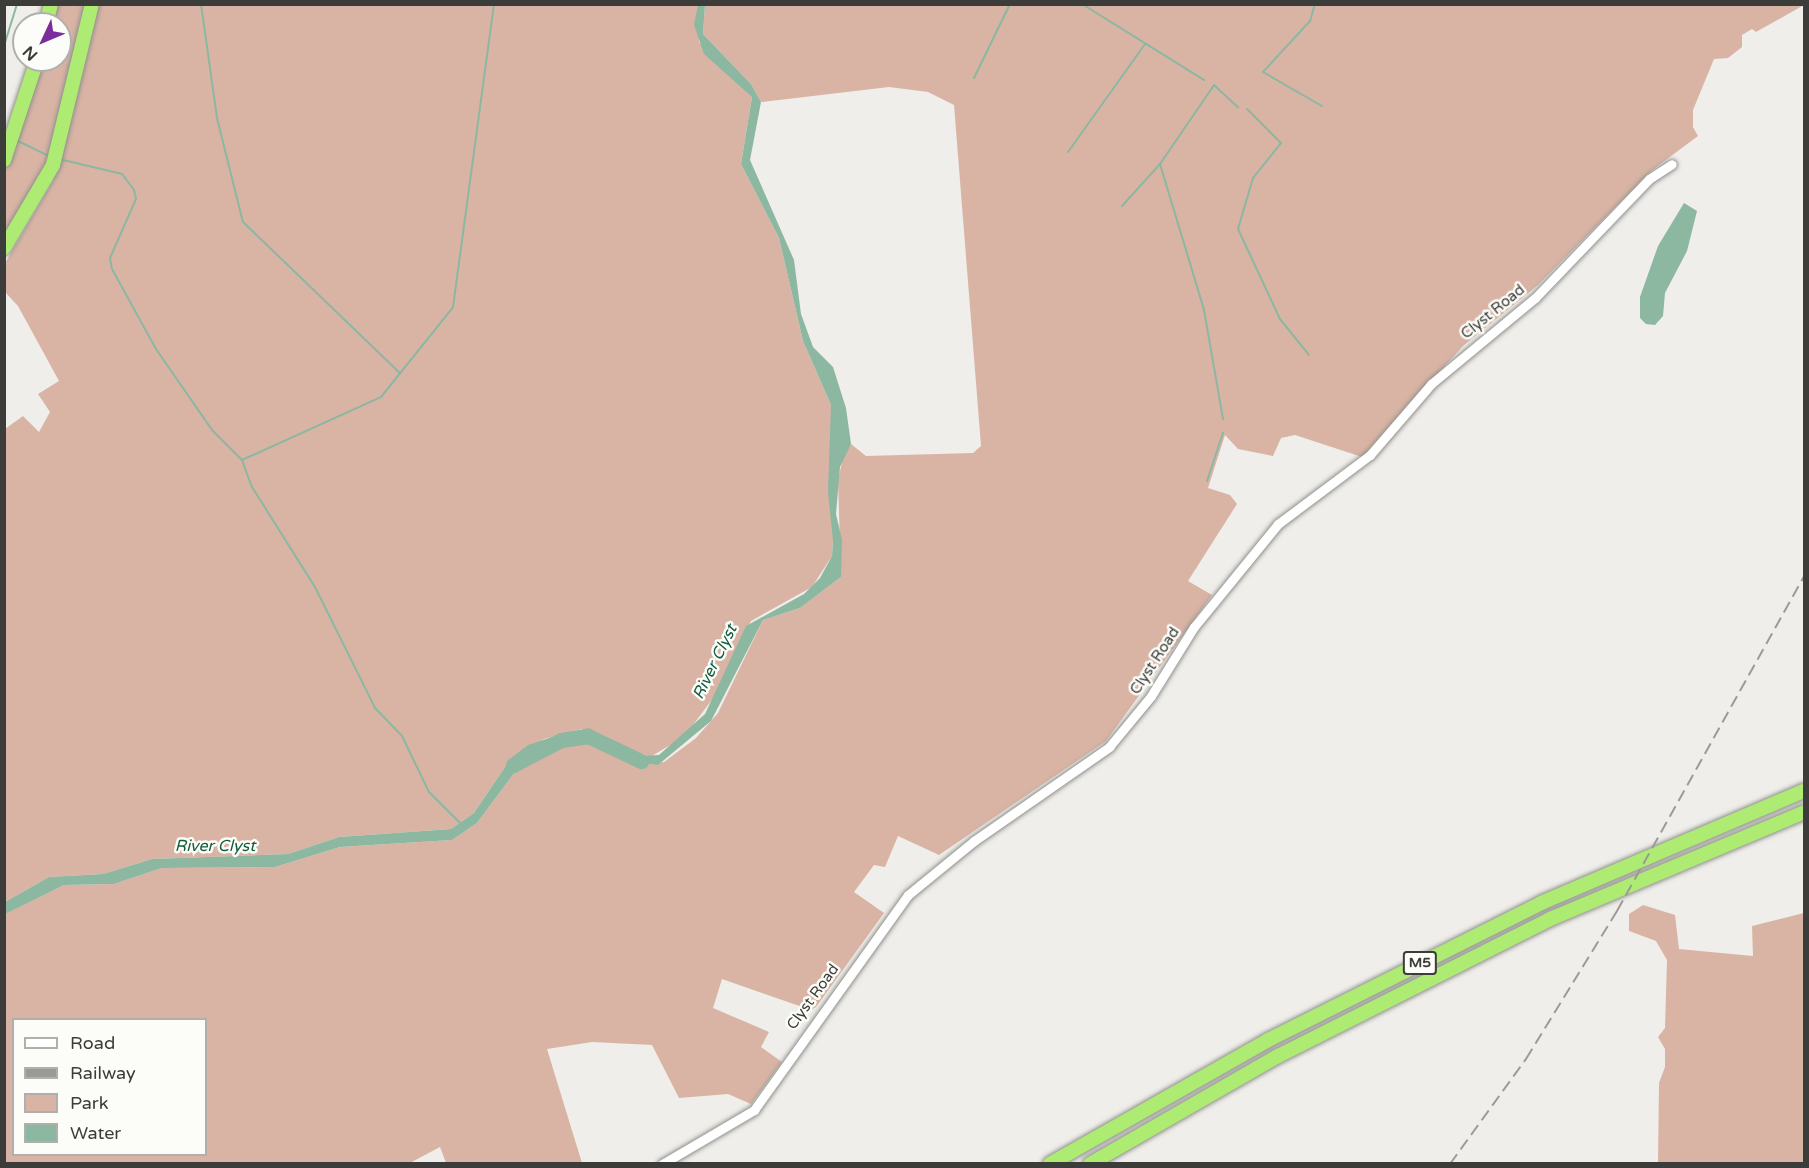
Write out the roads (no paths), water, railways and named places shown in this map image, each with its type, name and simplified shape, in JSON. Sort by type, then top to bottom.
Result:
[{"type":"highway","points":[[4,248],[53,165],[92,4]]},
{"type":"highway","points":[[4,160],[33,72]]},
{"type":"highway","name":"M5","points":[[1050,1164],[1268,1040],[1541,903],[1804,791]]},
{"type":"highway","name":"M5","points":[[1090,1164],[1278,1056],[1550,919],[1804,812]]},
{"type":"street","name":"Clyst Road","points":[[662,1164],[754,1110],[908,895],[974,841],[1109,747],[1151,696],[1194,627],[1278,524],[1370,456],[1431,384],[1535,298],[1649,179],[1671,164]]},
{"type":"water","points":[[698,5],[705,5],[703,34],[751,84],[761,102],[750,160],[794,260],[801,314],[813,347],[833,367],[846,408],[851,444],[840,467],[836,514],[842,540],[841,577],[800,608],[763,620],[711,721],[658,765],[632,761],[606,741],[578,736],[530,752],[477,823],[452,840],[340,847],[275,867],[162,868],[114,884],[64,885],[5,914],[5,902],[49,877],[103,874],[152,859],[288,854],[339,837],[451,829],[474,813],[511,758],[528,745],[564,733],[589,728],[639,756],[659,755],[705,714],[746,626],[804,594],[820,578],[832,556],[833,541],[828,492],[831,405],[803,341],[779,238],[741,164],[752,97],[704,54],[694,25]]},
{"type":"water","points":[[1684,203],[1697,211],[1687,251],[1665,293],[1663,316],[1655,325],[1646,324],[1640,318],[1640,297],[1658,246]]},
{"type":"waterway","points":[[4,46],[17,4]]},
{"type":"waterway","points":[[201,4],[217,118],[243,222],[400,373]]},
{"type":"waterway","points":[[242,460],[381,397],[453,307],[494,4]]},
{"type":"waterway","points":[[974,78],[1010,4]]},
{"type":"waterway","points":[[1082,4],[1204,80]]},
{"type":"waterway","points":[[1315,4],[1310,21],[1263,72],[1322,106]]},
{"type":"waterway","points":[[1068,152],[1145,44]]},
{"type":"waterway","points":[[1122,206],[1160,164],[1214,85],[1238,107]]},
{"type":"waterway","points":[[1247,109],[1281,143],[1253,178],[1238,229],[1280,319],[1309,355]]},
{"type":"waterway","points":[[16,140],[51,157]]},
{"type":"waterway","points":[[59,159],[122,174],[134,190],[136,199],[110,258],[112,269],[156,349],[212,430],[242,460],[252,487],[315,587],[375,708],[402,736],[429,792],[461,824]]},
{"type":"waterway","points":[[1160,164],[1204,310],[1223,419]]},
{"type":"waterway","points":[[1207,481],[1223,433]]},
{"type":"waterway","name":"River Clyst","points":[[513,765],[561,740],[588,736],[641,761]]},
{"type":"railway","points":[[1450,1164],[1526,1059],[1617,911],[1804,576]]}]
